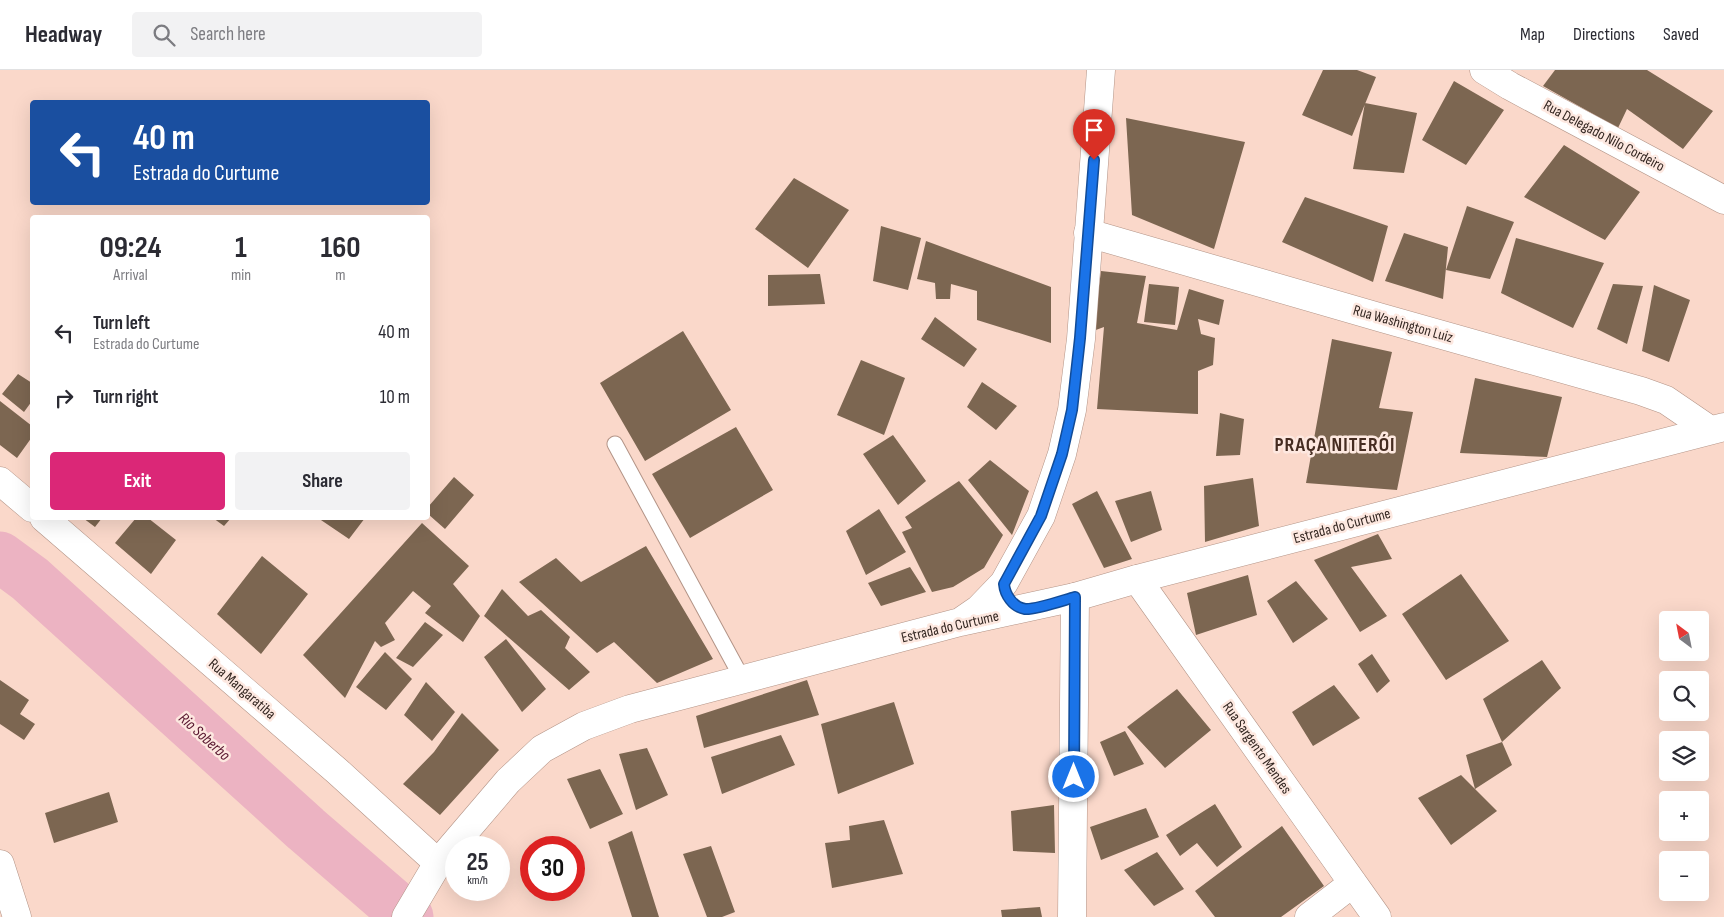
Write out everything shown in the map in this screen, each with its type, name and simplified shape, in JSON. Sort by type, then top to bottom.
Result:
[{"type":"street","points":[[960,622],[979,609],[1004,584],[1041,516],[1062,454],[1072,410],[1080,348],[1101,70]]},
{"type":"street","name":"Rua Delegado Nilo Cordeiro","points":[[1484,70],[1510,86],[1724,200]]},
{"type":"street","name":"Rua Washington Luiz","points":[[1088,233],[1641,391],[1666,400],[1717,429]]},
{"type":"street","name":"Estrada do Curtume","points":[[412,906],[438,863],[508,780],[542,749],[584,726],[630,709],[960,622],[1075,597],[1137,579],[1717,429]]},
{"type":"street","points":[[0,481],[30,506]]},
{"type":"street","name":"Rua Mangaratiba","points":[[46,520],[337,771],[438,863]]},
{"type":"street","name":"Rua Sargento Mendes","points":[[1137,579],[1377,917]]},
{"type":"street","points":[[1004,584],[1008,597],[1014,603],[1026,609]]},
{"type":"street","points":[[1072,917],[1075,597]]},
{"type":"street","points":[[0,864],[17,917]]},
{"type":"street","points":[[1309,917],[1353,883]]},
{"type":"lane","points":[[615,444],[743,680]]},
{"type":"building","points":[[1323,70],[1357,70],[1376,77],[1352,136],[1302,115]]},
{"type":"building","points":[[1555,70],[1647,70],[1713,111],[1683,149],[1627,109],[1618,128],[1543,86]]},
{"type":"building","points":[[1454,81],[1504,110],[1466,165],[1422,140]]},
{"type":"building","points":[[1365,103],[1417,113],[1404,173],[1353,169]]},
{"type":"building","points":[[1126,118],[1245,142],[1214,249],[1132,215]]},
{"type":"building","points":[[1564,145],[1640,192],[1605,240],[1524,197]]},
{"type":"building","points":[[794,178],[849,210],[808,268],[755,229]]},
{"type":"building","points":[[1305,197],[1388,226],[1373,282],[1282,242]]},
{"type":"building","points":[[1467,206],[1514,222],[1490,279],[1446,270]]},
{"type":"building","points":[[881,226],[921,238],[908,290],[873,281]]},
{"type":"building","points":[[1404,233],[1448,247],[1443,299],[1385,281]]},
{"type":"building","points":[[1516,238],[1604,263],[1573,328],[1501,293]]},
{"type":"building","points":[[926,241],[1051,287],[1051,343],[977,320],[977,291],[951,284],[950,299],[936,299],[935,283],[917,279]]},
{"type":"building","points":[[1101,271],[1146,276],[1137,323],[1177,330],[1189,289],[1224,300],[1219,325],[1198,319],[1201,334],[1215,338],[1213,365],[1198,371],[1198,414],[1097,409],[1104,327],[1093,331]]},
{"type":"building","points":[[820,274],[825,304],[768,306],[768,275]]},
{"type":"building","points":[[1149,284],[1179,287],[1175,325],[1144,322]]},
{"type":"building","points":[[1613,284],[1643,286],[1627,344],[1597,329]]},
{"type":"building","points":[[1654,285],[1690,300],[1669,362],[1642,351]]},
{"type":"building","points":[[935,317],[977,349],[964,367],[921,339]]},
{"type":"building","points":[[683,331],[731,410],[645,461],[600,383]]},
{"type":"building","points":[[1332,339],[1392,352],[1379,408],[1413,412],[1397,490],[1306,483]]},
{"type":"building","points":[[861,360],[905,378],[884,435],[837,415]]},
{"type":"building","points":[[18,374],[30,382],[30,404],[24,412],[2,394]]},
{"type":"building","points":[[1475,378],[1562,397],[1547,457],[1460,453]]},
{"type":"building","points":[[982,382],[1017,406],[996,430],[967,407]]},
{"type":"building","points":[[0,401],[30,424],[30,440],[17,458],[0,445]]},
{"type":"building","points":[[1220,413],[1244,419],[1240,455],[1216,456]]},
{"type":"building","points":[[736,427],[773,490],[690,538],[652,474]]},
{"type":"building","points":[[893,435],[926,481],[898,505],[863,454]]},
{"type":"building","points":[[990,460],[1029,491],[1012,535],[968,480]]},
{"type":"building","points":[[454,477],[474,495],[445,529],[430,516],[430,505]]},
{"type":"building","points":[[1253,478],[1259,526],[1205,542],[1204,486]]},
{"type":"building","points":[[959,481],[1003,535],[984,568],[953,587],[932,592],[902,532],[912,528],[905,517]]},
{"type":"building","points":[[1097,491],[1132,559],[1104,568],[1072,504]]},
{"type":"building","points":[[1151,491],[1162,530],[1131,542],[1115,501]]},
{"type":"building","points":[[879,509],[906,552],[866,575],[846,531]]},
{"type":"building","points":[[86,520],[100,520],[95,527]]},
{"type":"building","points":[[134,520],[151,520],[176,540],[151,574],[115,543]]},
{"type":"building","points":[[216,520],[229,520],[224,526]]},
{"type":"building","points":[[321,520],[363,520],[349,539]]},
{"type":"building","points":[[422,523],[469,566],[453,584],[480,616],[463,642],[425,613],[431,606],[413,591],[385,623],[395,640],[381,647],[375,641],[345,698],[303,655]]},
{"type":"building","points":[[1378,534],[1392,559],[1351,567],[1387,616],[1360,632],[1314,560]]},
{"type":"building","points":[[646,546],[713,659],[657,683],[614,642],[597,653],[519,582],[556,558],[581,582]]},
{"type":"building","points":[[262,556],[308,594],[261,654],[217,614]]},
{"type":"building","points":[[910,567],[926,592],[881,606],[868,583]]},
{"type":"building","points":[[1461,574],[1509,641],[1446,680],[1402,614]]},
{"type":"building","points":[[1248,575],[1257,615],[1196,635],[1187,593]]},
{"type":"building","points":[[1296,581],[1328,619],[1293,643],[1267,601]]},
{"type":"building","points":[[502,589],[528,616],[541,610],[570,637],[565,648],[590,672],[569,690],[484,616]]},
{"type":"building","points":[[425,622],[443,635],[413,667],[396,658]]},
{"type":"building","points":[[506,639],[546,689],[522,712],[484,657]]},
{"type":"building","points":[[385,652],[412,679],[386,710],[356,687]]},
{"type":"building","points":[[1372,654],[1390,681],[1377,693],[1358,664]]},
{"type":"building","points":[[1542,660],[1561,688],[1502,742],[1483,699]]},
{"type":"building","points":[[0,680],[29,700],[20,714],[35,724],[24,740],[0,724]]},
{"type":"building","points":[[807,680],[819,715],[704,748],[696,716]]},
{"type":"building","points":[[426,682],[455,712],[432,741],[404,715]]},
{"type":"building","points":[[1334,685],[1360,718],[1313,746],[1292,712]]},
{"type":"building","points":[[1177,689],[1211,730],[1165,768],[1127,727]]},
{"type":"building","points":[[894,702],[914,764],[838,794],[821,724]]},
{"type":"building","points":[[462,713],[499,750],[440,815],[403,784],[434,752]]},
{"type":"building","points":[[1125,731],[1144,764],[1114,776],[1100,742]]},
{"type":"building","points":[[781,735],[795,765],[722,794],[711,757]]},
{"type":"building","points":[[1502,742],[1512,765],[1475,789],[1466,755]]},
{"type":"building","points":[[647,748],[668,795],[636,810],[619,754]]},
{"type":"building","points":[[600,769],[623,814],[590,829],[567,779]]},
{"type":"building","points":[[1461,775],[1497,811],[1451,845],[1418,798]]},
{"type":"building","points":[[109,792],[118,822],[54,843],[45,813]]},
{"type":"building","points":[[1215,804],[1242,847],[1217,867],[1197,843],[1180,856],[1166,835]]},
{"type":"building","points":[[1054,805],[1055,853],[1013,851],[1011,811]]},
{"type":"building","points":[[1146,808],[1159,837],[1101,860],[1090,827]]},
{"type":"building","points":[[884,820],[903,874],[832,888],[825,843],[850,840],[849,826]]},
{"type":"building","points":[[1282,826],[1324,886],[1281,917],[1215,917],[1195,891]]},
{"type":"building","points":[[632,831],[659,917],[632,917],[608,842]]},
{"type":"building","points":[[711,846],[735,912],[722,917],[707,917],[683,854]]},
{"type":"building","points":[[1157,852],[1184,889],[1154,906],[1124,870]]},
{"type":"building","points":[[1040,907],[1042,917],[1002,917],[1001,910]]},
{"type":"waterway","name":"Rio Soberbo","points":[[0,557],[30,579],[306,829],[408,917]]},
{"type":"district","name":"PRAÇA NITERÓI","points":[[1335,445]]},
{"type":"route","points":[[1074,777],[1075,597],[1026,609],[1020,607],[1008,597],[1004,584],[1041,516],[1062,454],[1072,410],[1080,338],[1094,160]]}]
